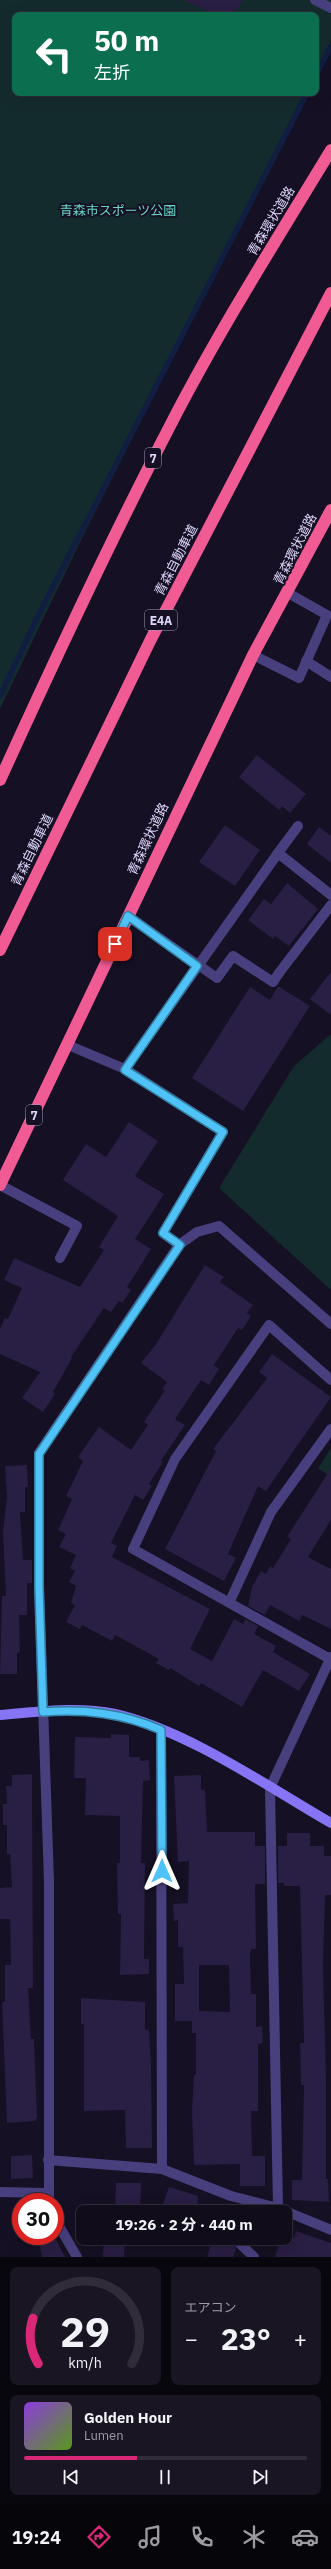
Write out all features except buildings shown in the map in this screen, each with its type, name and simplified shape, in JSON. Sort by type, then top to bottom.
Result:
[{"type":"highway","name":"青森環状道路","points":[[0,780],[74,618],[172,420],[262,263],[331,150]]},
{"type":"highway","name":"青森自動車道","points":[[0,950],[151,639],[331,293]]},
{"type":"highway","name":"青森環状道路","points":[[0,1185],[254,655],[288,593],[328,526],[331,510]]},
{"type":"street","points":[[314,0],[331,8]]},
{"type":"street","points":[[254,655],[299,678],[327,615],[288,593]]},
{"type":"street","points":[[306,661],[331,677]]},
{"type":"street","points":[[125,1070],[197,966],[298,826]]},
{"type":"street","points":[[278,853],[331,895]]},
{"type":"street","points":[[128,916],[197,966],[217,978],[233,956],[273,982],[331,905]]},
{"type":"street","points":[[68,1045],[125,1070],[223,1132],[163,1233],[180,1245]]},
{"type":"street","points":[[0,1185],[77,1226],[60,1258]]},
{"type":"street","points":[[48,2193],[48,1882],[39,1587],[39,1454],[180,1245],[197,1232],[219,1226],[331,1324]]},
{"type":"street","points":[[278,2205],[270,1788],[331,1658],[230,1601],[133,1549],[175,1459],[269,1325],[331,1380]]},
{"type":"street","points":[[230,1601],[271,1512],[331,1429]]},
{"type":"street","points":[[0,1715],[78,1710],[114,1714],[186,1740],[331,1823]]},
{"type":"street","points":[[161,1730],[162,2169]]},
{"type":"street","points":[[48,2160],[162,2169],[231,2196],[266,2205]]},
{"type":"street","points":[[0,2192],[12,2193]]},
{"type":"street","points":[[292,2214],[331,2230]]},
{"type":"street","points":[[64,2235],[77,2257]]},
{"type":"street","points":[[241,2245],[254,2257]]},
{"type":"green space","name":"青森市スポーツ公園","points":[[0,0],[331,0],[331,41],[319,66],[319,12],[12,12],[12,96],[304,96],[83,536],[0,709]]},
{"type":"green space","points":[[331,1034],[331,1290],[219,1188],[294,1066]]},
{"type":"green space","points":[[331,1448],[331,1477],[318,1468]]},
{"type":"waterway","points":[[319,69],[331,46]]},
{"type":"waterway","points":[[0,696],[40,612],[305,96]]},
{"type":"route","points":[[115,944],[128,916],[197,966],[125,1070],[223,1132],[163,1233],[180,1245],[39,1454],[39,1587],[43,1712],[78,1710],[114,1714],[142,1722],[161,1730],[162,1871]]}]
